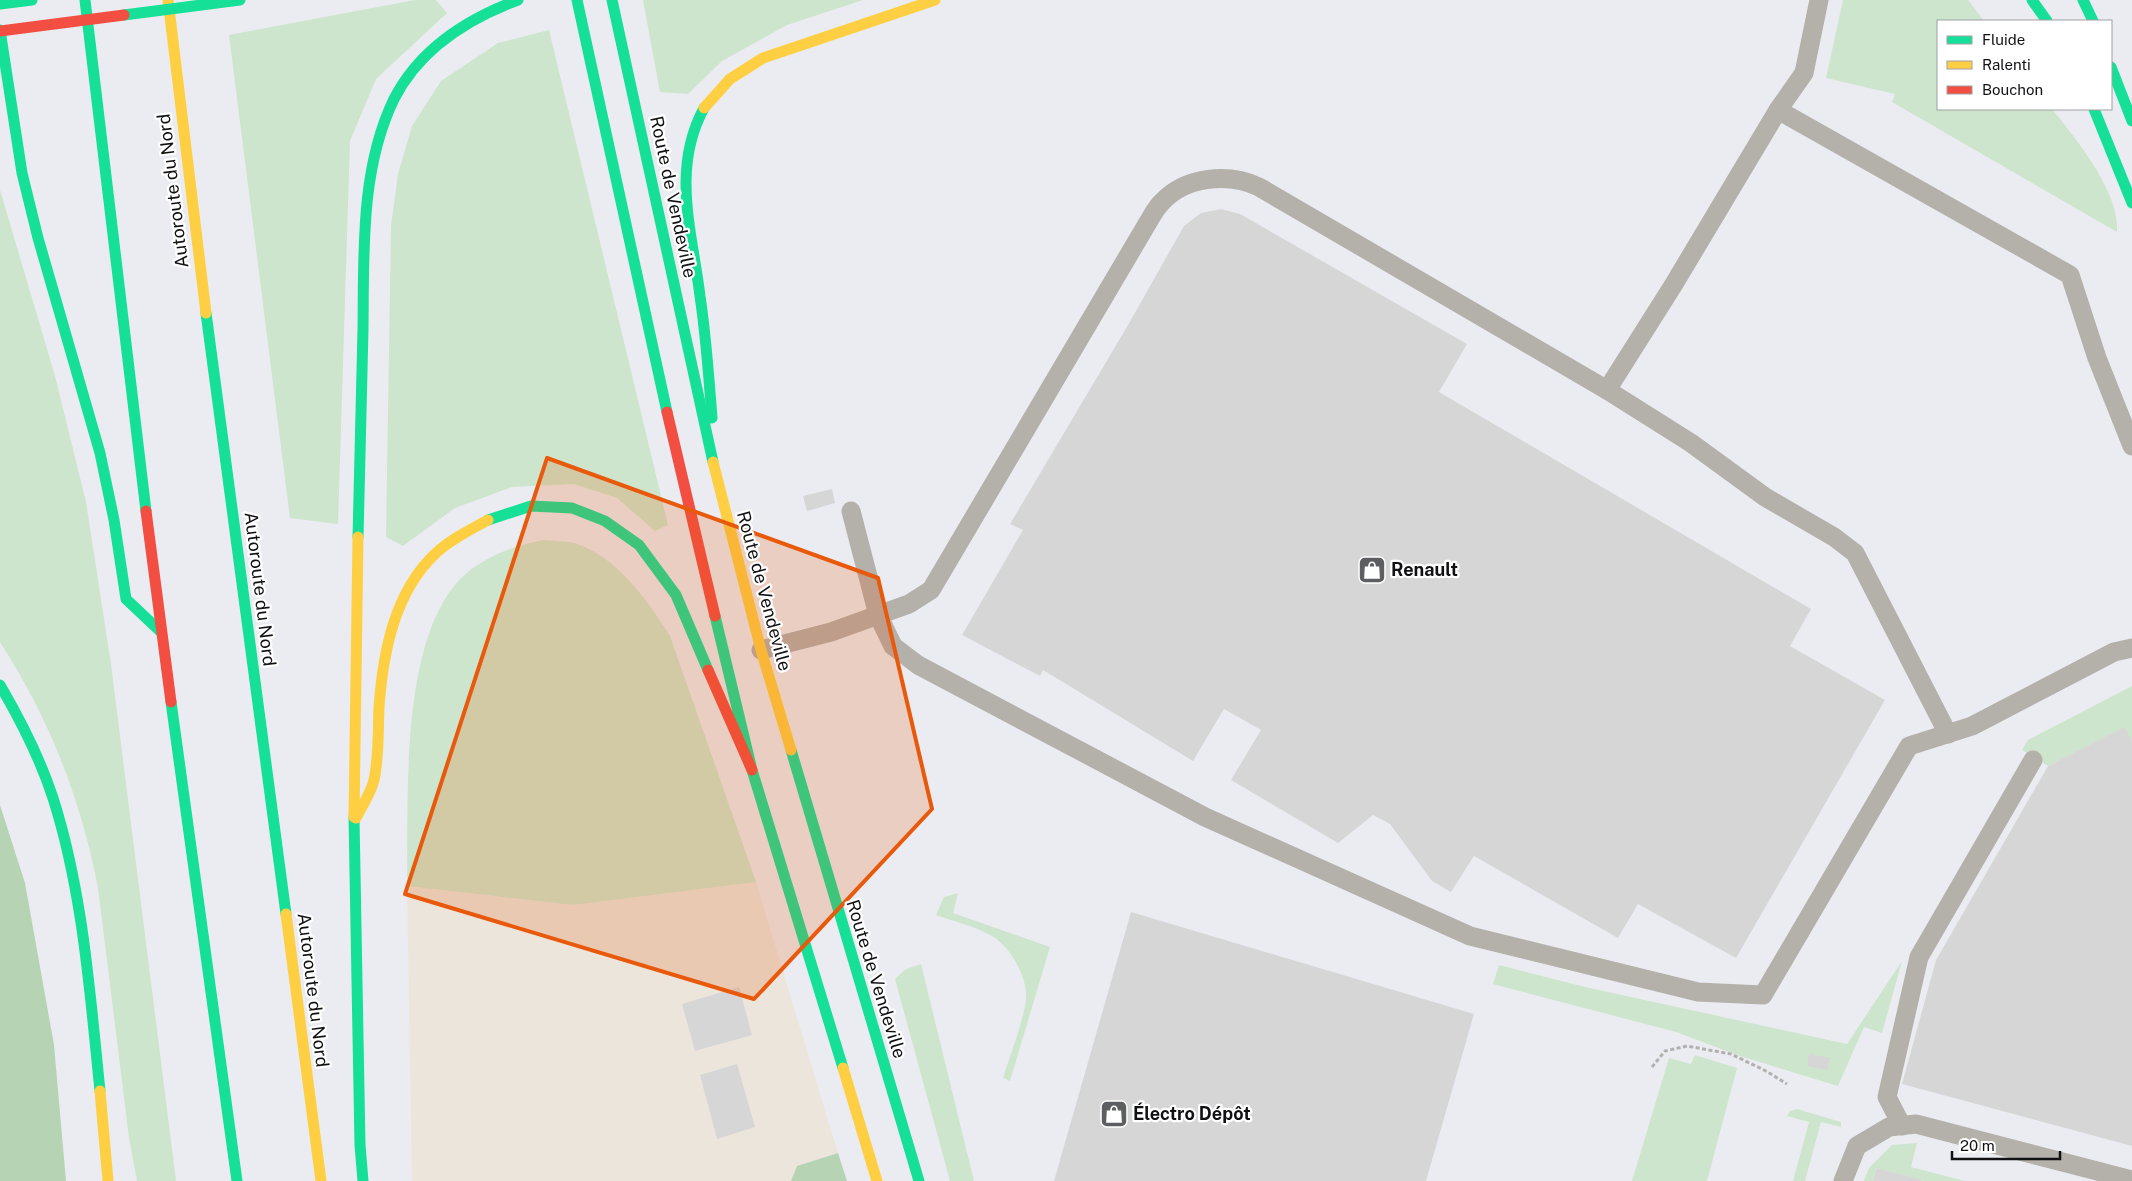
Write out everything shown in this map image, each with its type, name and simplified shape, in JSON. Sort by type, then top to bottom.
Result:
[{"type":"main road","points":[[0,4],[32,0]]},
{"type":"main road","points":[[85,0],[161,632],[237,1181]]},
{"type":"main road","name":"Autoroute du Nord","points":[[168,0],[195,230],[321,1181]]},
{"type":"main road","points":[[161,632],[126,599],[114,520],[100,453],[38,238],[22,173],[0,30],[240,0]]},
{"type":"main road","points":[[577,0],[655,361],[752,770],[877,1181]]},
{"type":"main road","name":"Route de Vendeville","points":[[612,0],[718,486],[761,650],[919,1181]]},
{"type":"main road","points":[[718,486],[706,335],[684,168],[689,140],[695,123],[722,85],[738,71],[762,58],[935,0]]},
{"type":"main road","points":[[2032,0],[2046,20]]},
{"type":"main road","points":[[2083,0],[2093,20]]},
{"type":"main road","points":[[363,1181],[360,1145],[354,821],[365,229],[376,150],[388,112],[402,83],[424,55],[447,36],[477,16],[514,1]]},
{"type":"main road","points":[[2112,70],[2132,121]]},
{"type":"main road","points":[[2094,110],[2132,203]]},
{"type":"main road","points":[[354,821],[374,781],[380,696],[386,654],[396,616],[415,577],[436,552],[461,534],[496,516],[532,506],[572,508],[605,521],[639,546],[676,594],[752,770]]},
{"type":"main road","points":[[0,685],[18,716],[44,770],[63,830],[78,904],[103,1113],[108,1181]]},
{"type":"lane","points":[[1606,390],[1674,284],[1778,110],[1804,73],[1819,0]]},
{"type":"lane","points":[[1778,110],[2070,275],[2097,358],[2132,446]]},
{"type":"lane","points":[[761,650],[831,632],[909,604],[931,590],[1162,201],[1186,185],[1227,178],[1243,180],[1259,187],[1606,390],[1691,443],[1765,497],[1834,537],[1855,553],[1948,734]]},
{"type":"lane","points":[[851,510],[878,615],[893,646],[918,665],[1205,817],[1470,936],[1698,992],[1763,995],[1909,746],[1972,726],[2114,652],[2132,648]]},
{"type":"lane","points":[[1902,1126],[1887,1097],[1919,957],[2033,760]]},
{"type":"lane","points":[[1843,1181],[1857,1146],[1889,1127],[1916,1124],[2132,1180]]},
{"type":"path","points":[[1652,1067],[1665,1051],[1687,1046],[1731,1054],[1766,1071],[1787,1084]]},
{"type":"highlighted area","points":[[547,458],[878,578],[932,809],[754,999],[405,894]]},
{"type":"shaded area","points":[[756,882],[838,1153],[797,1166],[791,1181],[412,1181],[407,886],[573,905]]},
{"type":"green space","points":[[415,0],[436,0],[447,13],[376,79],[350,141],[338,524],[290,518],[229,35]]},
{"type":"green space","points":[[643,0],[863,0],[787,25],[722,61],[688,94],[660,92]]},
{"type":"green space","points":[[1843,0],[1968,0],[1983,20],[1937,20],[1937,110],[2053,110],[2073,135],[2104,183],[2116,216],[2117,232],[1892,102],[1895,94],[1826,78]]},
{"type":"green space","points":[[549,30],[668,525],[655,531],[617,498],[574,484],[512,487],[455,508],[403,546],[386,537],[391,226],[398,174],[412,126],[441,81],[498,43]]},
{"type":"green space","points":[[0,190],[55,376],[86,502],[111,664],[176,1181],[137,1181],[129,1138],[98,888],[91,855],[61,760],[34,700],[0,642]]},
{"type":"green space","points":[[543,540],[574,543],[590,549],[604,558],[630,581],[641,594],[670,636],[756,882],[573,905],[407,886],[407,808],[412,716],[419,670],[431,629],[448,594],[473,568],[507,550]]},
{"type":"green space","points":[[2132,686],[2132,741],[2125,728],[2048,766],[2022,750],[2028,740]]},
{"type":"green space","points":[[0,805],[25,883],[54,1045],[66,1181],[0,1181]]},
{"type":"green space","points":[[958,893],[953,913],[1050,947],[1010,1081],[1003,1078],[1024,1010],[1026,1000],[1025,984],[1014,959],[997,939],[977,929],[936,915],[944,897]]},
{"type":"green space","points":[[1902,961],[1882,1033],[1864,1027],[1838,1086],[1740,1056],[1676,1032],[1493,984],[1499,965],[1585,987],[1847,1044]]},
{"type":"green space","points":[[921,964],[974,1181],[950,1181],[895,979],[906,969]]},
{"type":"green space","points":[[1695,1055],[1737,1068],[1707,1181],[1632,1181],[1669,1058],[1691,1064]]},
{"type":"green space","points":[[1797,1109],[1841,1122],[1841,1127],[1821,1122],[1805,1181],[1793,1181],[1809,1122],[1787,1116],[1790,1111]]},
{"type":"green space","points":[[1917,1143],[1911,1167],[1965,1181],[1924,1181],[1877,1168],[1873,1181],[1864,1181],[1869,1168],[1892,1145]]},
{"type":"green space","points":[[838,1153],[847,1181],[791,1181],[797,1166]]},
{"type":"building","name":"Renault","points":[[1221,209],[1240,214],[1467,344],[1439,392],[1811,609],[1790,646],[1885,700],[1736,958],[1638,904],[1618,938],[1474,856],[1451,892],[1432,881],[1390,824],[1373,815],[1338,843],[1231,780],[1261,730],[1224,709],[1193,761],[1043,670],[1040,676],[962,635],[1023,530],[1010,524],[1128,325],[1184,226],[1201,213]]},
{"type":"building","points":[[832,489],[835,503],[807,511],[803,496]]},
{"type":"building","points":[[2125,727],[2132,741],[2132,1146],[1902,1084],[1936,960],[2048,766]]},
{"type":"building","points":[[1131,912],[1474,1014],[1426,1181],[1054,1181]]},
{"type":"building","points":[[739,987],[752,1035],[695,1051],[682,1004]]},
{"type":"building","points":[[1809,1054],[1830,1058],[1827,1070],[1807,1066]]},
{"type":"building","points":[[737,1064],[755,1127],[717,1139],[700,1075]]},
{"type":"building","points":[[1877,1168],[1922,1180],[1922,1181],[1873,1181]]},
{"type":"traffic: fast","points":[[0,4],[32,0]]},
{"type":"traffic: fast","points":[[85,0],[146,511]]},
{"type":"traffic: fast","points":[[124,15],[240,0]]},
{"type":"traffic: fast","points":[[358,537],[364,241],[370,182],[383,126],[394,99],[405,81],[431,50],[463,26],[518,0]]},
{"type":"traffic: fast","points":[[577,0],[667,412]]},
{"type":"traffic: fast","points":[[612,0],[713,462]]},
{"type":"traffic: fast","points":[[2032,0],[2046,20]]},
{"type":"traffic: fast","points":[[2083,0],[2093,20]]},
{"type":"traffic: fast","points":[[0,30],[22,173],[38,238],[100,453],[114,520],[126,599],[161,632]]},
{"type":"traffic: fast","points":[[2112,70],[2132,121]]},
{"type":"traffic: fast","points":[[704,108],[694,131],[688,154],[686,177],[689,224],[704,326],[712,418]]},
{"type":"traffic: fast","points":[[2094,110],[2132,203]]},
{"type":"traffic: fast","points":[[206,313],[286,914]]},
{"type":"traffic: fast","points":[[488,520],[531,506],[572,508],[605,521],[639,545],[676,595],[708,670]]},
{"type":"traffic: fast","points":[[715,616],[752,770],[843,1068]]},
{"type":"traffic: fast","points":[[0,685],[23,726],[42,769],[53,798],[72,870],[89,980],[100,1091]]},
{"type":"traffic: fast","points":[[171,702],[237,1181]]},
{"type":"traffic: fast","points":[[791,750],[919,1181]]},
{"type":"traffic: fast","points":[[354,817],[360,1145],[363,1181]]},
{"type":"traffic: slow","points":[[168,0],[206,313]]},
{"type":"traffic: slow","points":[[704,108],[730,79],[763,58],[935,0]]},
{"type":"traffic: slow","points":[[713,462],[761,650],[791,750]]},
{"type":"traffic: slow","points":[[356,818],[373,785],[377,762],[379,707],[384,666],[393,624],[401,605],[410,586],[436,553],[454,539],[488,520]]},
{"type":"traffic: slow","points":[[354,817],[358,537]]},
{"type":"traffic: slow","points":[[286,914],[321,1181]]},
{"type":"traffic: slow","points":[[843,1068],[877,1181]]},
{"type":"traffic: slow","points":[[100,1091],[108,1181]]},
{"type":"traffic: jam","points":[[0,31],[124,15]]},
{"type":"traffic: jam","points":[[667,412],[715,616]]},
{"type":"traffic: jam","points":[[146,511],[171,702]]},
{"type":"traffic: jam","points":[[708,670],[752,770]]},
{"type":"place","name":"Renault","points":[[1372,570]]},
{"type":"place","name":"Électro Dépôt","points":[[1114,1114]]}]
